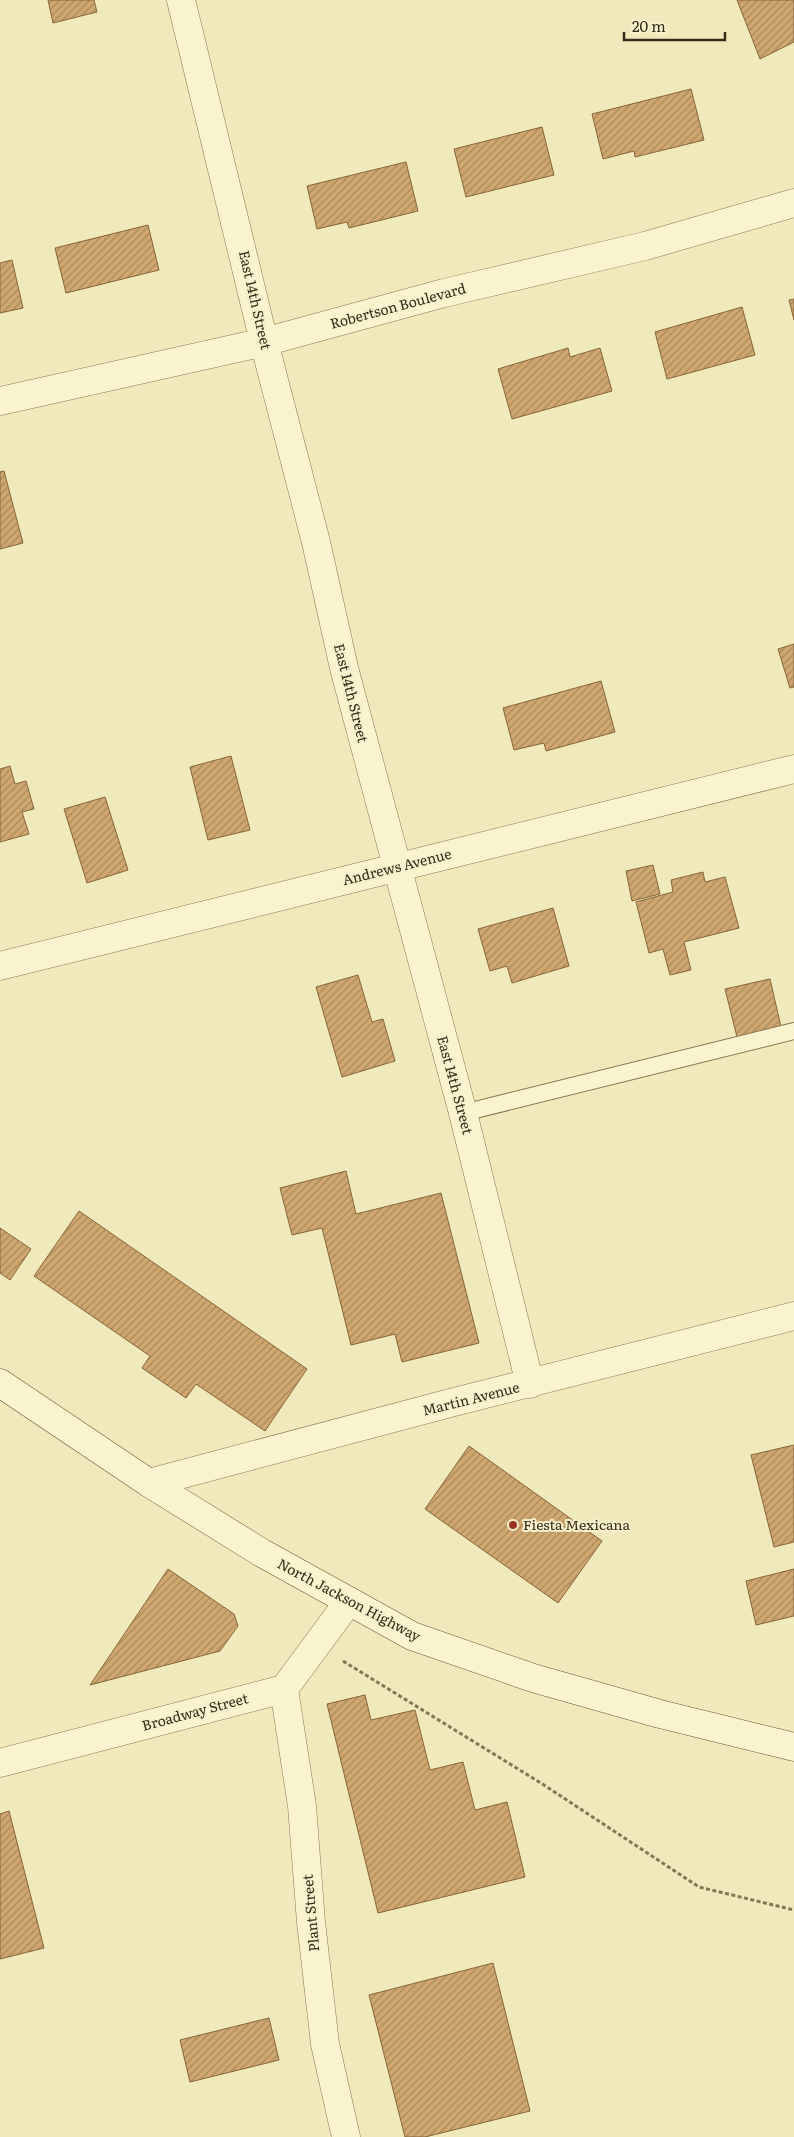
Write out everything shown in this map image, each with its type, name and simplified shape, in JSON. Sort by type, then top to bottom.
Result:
[{"type":"street","name":"East 14th Street","points":[[181,0],[195,62],[232,202],[264,342],[316,542],[344,668],[463,1113],[530,1384]]},
{"type":"street","name":"Robertson Boulevard","points":[[0,401],[264,342],[444,293],[645,246],[794,203]]},
{"type":"street","name":"Andrews Avenue","points":[[0,966],[794,769]]},
{"type":"street","name":"Martin Avenue","points":[[149,1483],[794,1316]]},
{"type":"street","name":"North Jackson Highway","points":[[0,1384],[149,1483],[262,1553],[412,1636],[533,1678],[660,1714],[794,1747]]},
{"type":"street","points":[[284,1689],[349,1601]]},
{"type":"street","name":"Broadway Street","points":[[0,1763],[284,1689]]},
{"type":"street","name":"Plant Street","points":[[284,1689],[302,1806],[310,1922],[325,2044],[346,2137]]},
{"type":"lane","points":[[463,1113],[794,1031]]},
{"type":"path","points":[[318,1645],[544,1785],[699,1887],[794,1910]]},
{"type":"building","points":[[48,0],[94,0],[97,12],[53,23]]},
{"type":"building","points":[[737,0],[794,0],[794,42],[760,59]]},
{"type":"building","points":[[691,89],[704,140],[635,157],[634,151],[603,159],[592,114]]},
{"type":"building","points":[[542,127],[554,175],[466,197],[454,149]]},
{"type":"building","points":[[406,162],[418,211],[349,228],[347,222],[317,229],[307,186]]},
{"type":"building","points":[[148,225],[159,270],[66,293],[55,248]]},
{"type":"building","points":[[12,260],[23,308],[0,313],[0,263]]},
{"type":"building","points":[[794,299],[794,320],[789,300]]},
{"type":"building","points":[[742,307],[755,355],[667,379],[655,332]]},
{"type":"building","points":[[568,348],[570,357],[600,348],[612,391],[512,419],[498,369]]},
{"type":"building","points":[[4,471],[23,543],[0,549],[0,472]]},
{"type":"building","points":[[794,644],[794,687],[790,688],[778,649]]},
{"type":"building","points":[[601,681],[615,732],[546,751],[544,743],[514,750],[503,708]]},
{"type":"building","points":[[231,756],[250,830],[208,840],[190,767]]},
{"type":"building","points":[[10,766],[15,784],[26,781],[34,809],[22,812],[29,834],[0,842],[0,769]]},
{"type":"building","points":[[105,797],[128,870],[87,883],[64,809]]},
{"type":"building","points":[[653,865],[660,894],[632,901],[626,871]]},
{"type":"building","points":[[703,872],[705,882],[725,877],[739,928],[684,942],[691,970],[670,975],[663,949],[649,953],[636,902],[673,892],[671,880]]},
{"type":"building","points":[[553,908],[569,966],[512,983],[507,966],[490,971],[478,929]]},
{"type":"building","points":[[358,975],[372,1022],[383,1019],[395,1061],[342,1077],[316,987]]},
{"type":"building","points":[[770,979],[782,1031],[738,1041],[725,989]]},
{"type":"building","points":[[346,1171],[356,1214],[441,1193],[479,1343],[402,1362],[395,1334],[351,1345],[322,1228],[292,1235],[280,1188]]},
{"type":"building","points":[[79,1211],[307,1369],[265,1431],[196,1384],[186,1398],[142,1368],[150,1356],[34,1276]]},
{"type":"building","points":[[0,1228],[31,1249],[10,1280],[0,1273]]},
{"type":"building","points":[[794,1445],[794,1542],[774,1547],[751,1455]]},
{"type":"building","name":"Fiesta Mexicana","points":[[469,1446],[602,1541],[558,1603],[425,1509]]},
{"type":"building","points":[[168,1569],[234,1614],[238,1626],[220,1651],[90,1685]]},
{"type":"building","points":[[794,1569],[794,1616],[756,1625],[746,1581]]},
{"type":"building","points":[[365,1695],[371,1720],[415,1710],[430,1770],[463,1762],[475,1810],[507,1802],[525,1877],[378,1913],[327,1704]]},
{"type":"building","points":[[9,1811],[44,1948],[0,1959],[0,1814]]},
{"type":"building","points":[[493,1963],[530,2111],[425,2137],[405,2137],[369,1995]]},
{"type":"building","points":[[269,2018],[279,2060],[190,2082],[180,2040]]},
{"type":"place","name":"Fiesta Mexicana","points":[[513,1525]]}]
